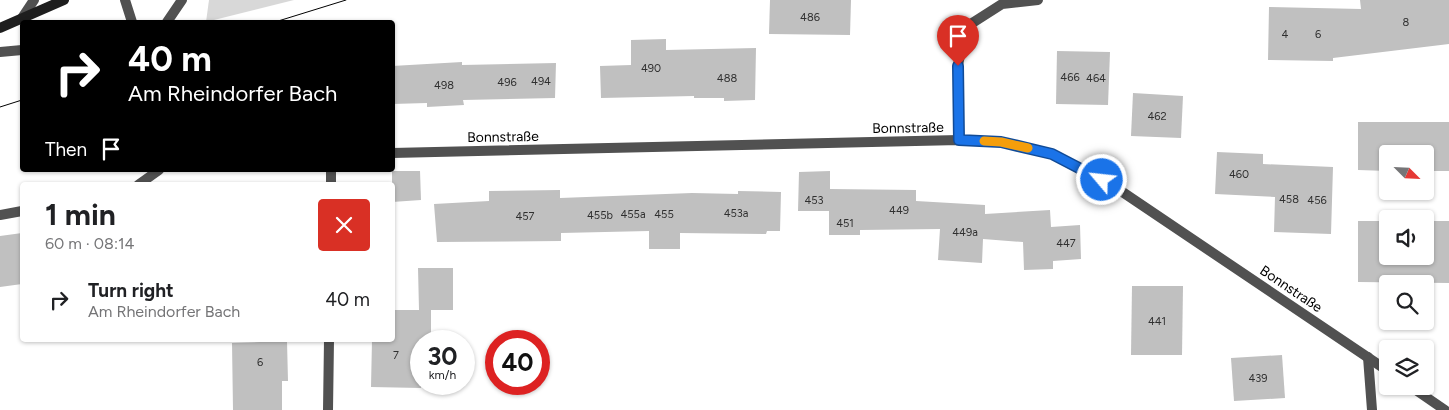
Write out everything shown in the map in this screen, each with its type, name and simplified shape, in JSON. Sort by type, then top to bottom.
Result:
[{"type":"main road","points":[[0,28],[64,0]]},
{"type":"street","points":[[22,18],[34,0]]},
{"type":"street","points":[[125,0],[131,20]]},
{"type":"street","points":[[168,20],[182,0]]},
{"type":"street","points":[[959,140],[958,66],[966,27],[1002,4],[1038,0]]},
{"type":"street","points":[[0,52],[20,50]]},
{"type":"street","name":"Bonnstraße","points":[[395,153],[959,140],[1001,142],[1052,154],[1118,189],[1379,365]]},
{"type":"street","points":[[142,182],[156,172]]},
{"type":"street","points":[[0,215],[20,211]]},
{"type":"street","points":[[328,410],[329,342]]},
{"type":"street","points":[[1368,357],[1372,410]]},
{"type":"street","points":[[1423,395],[1445,410]]},
{"type":"shaded area","points":[[209,0],[294,0],[214,20],[206,20]]},
{"type":"building","points":[[770,0],[851,0],[850,35],[769,34]]},
{"type":"building","points":[[1360,0],[1449,0],[1449,44],[1333,58],[1333,61],[1268,60],[1269,7],[1361,9]]},
{"type":"building","points":[[666,39],[666,50],[756,48],[755,100],[724,101],[724,98],[694,98],[694,96],[601,98],[600,66],[631,65],[631,40]]},
{"type":"building","points":[[1057,51],[1110,52],[1108,105],[1056,104]]},
{"type":"building","points":[[462,62],[462,65],[556,63],[555,98],[463,100],[464,105],[427,107],[427,103],[395,104],[395,66]]},
{"type":"building","points":[[1133,93],[1183,96],[1181,138],[1131,136]]},
{"type":"building","points":[[1358,122],[1449,122],[1449,171],[1434,171],[1434,145],[1379,145],[1379,171],[1358,170]]},
{"type":"building","points":[[1217,152],[1263,154],[1263,164],[1333,167],[1331,234],[1274,232],[1275,197],[1215,194]]},
{"type":"building","points":[[420,171],[421,200],[395,202],[395,182],[392,182],[392,172]]},
{"type":"building","points":[[830,171],[830,189],[916,190],[916,201],[985,205],[985,214],[1050,210],[1051,227],[1080,225],[1081,259],[1053,261],[1053,269],[1024,270],[1023,242],[983,239],[982,263],[938,260],[940,229],[860,230],[860,235],[829,235],[829,211],[798,211],[799,172]]},
{"type":"building","points":[[560,190],[560,198],[692,193],[738,194],[738,191],[781,192],[780,231],[767,231],[766,234],[680,233],[680,249],[649,249],[649,231],[561,233],[561,241],[437,242],[434,204],[489,201],[489,191]]},
{"type":"building","points":[[1358,221],[1379,221],[1379,265],[1434,265],[1434,221],[1449,221],[1449,283],[1434,283],[1434,275],[1379,275],[1379,282],[1358,282]]},
{"type":"building","points":[[20,233],[20,284],[0,287],[0,236]]},
{"type":"building","points":[[418,268],[453,268],[453,310],[431,310],[431,330],[410,330],[410,388],[371,387],[372,342],[395,342],[395,310],[419,310]]},
{"type":"building","points":[[1132,286],[1183,286],[1182,355],[1131,355]]},
{"type":"building","points":[[287,342],[288,381],[282,381],[282,410],[233,410],[232,343]]},
{"type":"building","points":[[1282,355],[1285,398],[1234,401],[1231,358]]},
{"type":"tram line","points":[[281,20],[346,0]]},
{"type":"tram line","points":[[0,107],[20,101]]},
{"type":"slow traffic","points":[[984,141],[1001,142],[1028,148]]},
{"type":"route","points":[[958,66],[959,140],[1001,142],[1052,154],[1102,180]]}]
